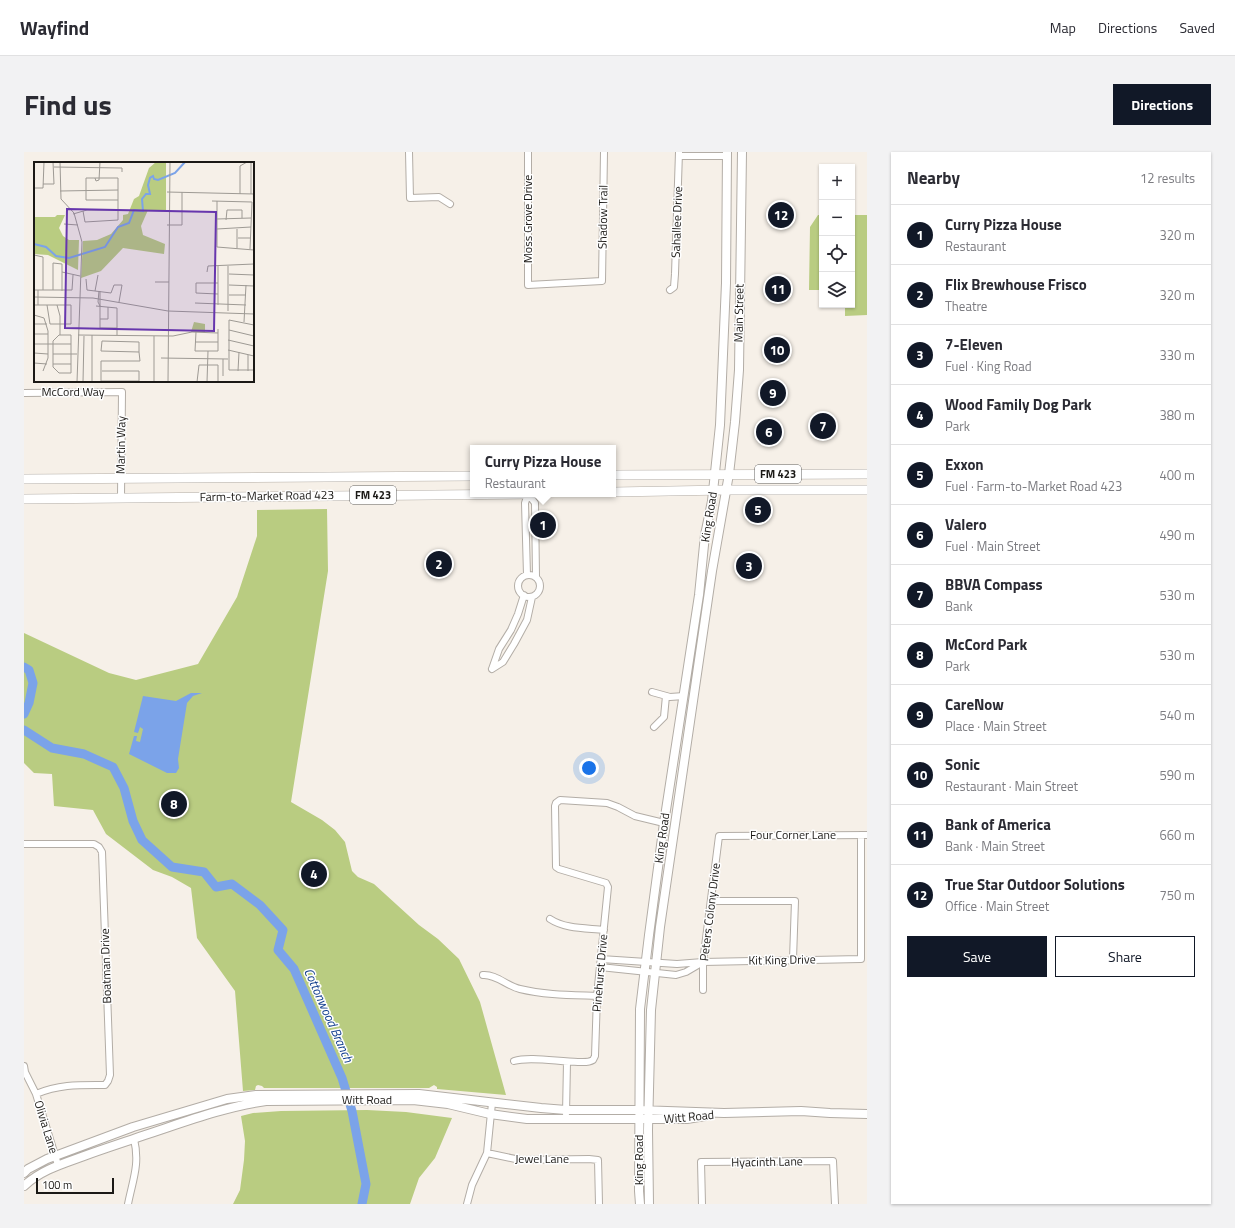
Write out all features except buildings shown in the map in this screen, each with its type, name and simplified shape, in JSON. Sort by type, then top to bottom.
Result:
[{"type":"main road","name":"FM 423","points":[[616,475],[867,474]]},
{"type":"main road","name":"Farm-to-Market Road 423","points":[[24,479],[470,476]]},
{"type":"main road","name":"FM 423","points":[[616,492],[867,490]]},
{"type":"main road","name":"Farm-to-Market Road 423","points":[[24,499],[470,494]]},
{"type":"street","points":[[409,152],[410,198],[439,197],[450,204]]},
{"type":"street","name":"Moss Grove Drive","points":[[528,152],[528,285],[602,281]]},
{"type":"street","name":"Shadow Trail","points":[[602,281],[604,152]]},
{"type":"street","points":[[679,154],[742,153]]},
{"type":"street","name":"Main Street","points":[[729,474],[739,370],[742,153]]},
{"type":"street","name":"Sahallee Drive","points":[[670,290],[674,287],[676,274],[679,154]]},
{"type":"street","name":"Main Street","points":[[715,474],[720,425],[726,282],[727,154]]},
{"type":"street","name":"McCord Way","points":[[24,393],[122,392]]},
{"type":"street","name":"Martin Way","points":[[121,497],[122,392]]},
{"type":"street","name":"King Road","points":[[640,1204],[638,1191],[640,1009],[664,823],[684,696],[702,570],[705,535],[715,474]]},
{"type":"street","name":"King Road","points":[[649,1204],[651,1010],[654,973],[712,571],[729,474]]},
{"type":"street","points":[[527,497],[524,504],[527,575]]},
{"type":"street","points":[[530,497],[535,504],[536,576],[540,582],[540,589],[536,595],[532,597],[524,596],[519,590],[519,582],[523,576],[536,576]]},
{"type":"street","points":[[702,570],[712,571]]},
{"type":"street","points":[[524,596],[511,630],[499,649],[492,669],[503,662],[514,644],[527,620],[532,597]]},
{"type":"street","points":[[652,692],[670,697],[694,697]]},
{"type":"street","points":[[654,727],[664,717],[666,696]]},
{"type":"street","name":"Pinehurst Drive","points":[[566,1062],[588,1062],[593,1060],[596,1052],[596,996],[608,885],[606,883],[559,869],[556,866],[554,806],[560,800],[607,803],[635,816],[664,823]]},
{"type":"street","points":[[664,823],[675,824]]},
{"type":"street","name":"Kit King Drive","points":[[601,958],[677,964],[793,959],[861,959],[864,835]]},
{"type":"street","name":"Four Corner Lane","points":[[719,836],[864,835]]},
{"type":"street","name":"Peters Colony Drive","points":[[703,990],[703,962],[719,836]]},
{"type":"street","name":"Boatman Drive","points":[[24,844],[94,844],[99,847],[102,852],[110,1075],[105,1085],[62,1086],[50,1088],[36,1094]]},
{"type":"street","points":[[711,901],[795,901],[793,959]]},
{"type":"street","points":[[550,919],[563,925],[604,930]]},
{"type":"street","name":"Kit King Drive","points":[[600,967],[676,975],[686,972],[703,962]]},
{"type":"street","points":[[483,975],[488,974],[518,988],[534,992],[596,996]]},
{"type":"street","points":[[514,1061],[525,1059],[566,1062],[566,1119]]},
{"type":"street","name":"Olivia Lane","points":[[24,1066],[25,1072],[36,1094],[58,1165]]},
{"type":"street","name":"Witt Road","points":[[24,1173],[28,1169],[55,1156],[130,1128],[227,1099],[256,1095],[426,1098],[566,1110],[649,1110],[724,1114],[801,1111],[867,1114]]},
{"type":"street","name":"Witt Road","points":[[24,1186],[32,1179],[58,1165],[245,1104],[307,1097]]},
{"type":"street","name":"Witt Road","points":[[426,1098],[490,1114],[527,1119],[687,1119],[724,1114]]},
{"type":"street","points":[[467,1204],[472,1185],[487,1153],[492,1103]]},
{"type":"street","points":[[128,1204],[137,1169],[137,1152],[130,1128]]},
{"type":"street","name":"Jewel Lane","points":[[487,1153],[504,1158],[520,1160],[598,1160],[599,1204]]},
{"type":"street","name":"Hyacinth Lane","points":[[702,1204],[701,1162],[833,1161],[834,1204]]},
{"type":"green space","points":[[819,215],[819,290],[809,290],[810,227]]},
{"type":"green space","points":[[855,215],[867,215],[867,315],[845,316],[845,308],[855,308]]},
{"type":"green space","points":[[327,509],[328,571],[291,802],[322,820],[335,830],[345,842],[352,871],[358,877],[374,884],[459,959],[480,1002],[506,1095],[437,1089],[434,1085],[429,1088],[264,1088],[258,1085],[256,1086],[255,1090],[243,1091],[235,991],[197,938],[191,888],[172,877],[153,870],[106,834],[93,810],[54,806],[52,774],[34,773],[24,763],[24,633],[109,673],[136,680],[198,664],[237,597],[257,536],[257,510]]},
{"type":"green space","points":[[367,1110],[406,1112],[452,1118],[435,1158],[419,1178],[410,1204],[233,1204],[240,1190],[244,1160],[245,1141],[241,1116],[253,1113],[281,1111]]},
{"type":"water","points":[[191,693],[202,693],[193,696],[187,703],[178,759],[179,768],[176,773],[167,773],[129,754],[134,736],[137,736],[136,741],[140,742],[143,729],[140,727],[138,733],[134,732],[143,696],[176,701]]},
{"type":"waterway","name":"Cottonwood Branch","points":[[24,667],[29,670],[33,683],[29,703],[24,714]]},
{"type":"waterway","name":"Cottonwood Branch","points":[[24,730],[52,748],[84,754],[113,767],[124,788],[133,821],[142,840],[172,867],[204,872],[216,887],[232,884],[260,905],[283,930],[278,950],[294,969],[342,1078],[352,1111],[366,1184],[362,1204]]},
{"type":"place","name":"True Star Outdoor Solutions","points":[[781,215]]},
{"type":"place","name":"Bank of America","points":[[778,289]]},
{"type":"place","name":"Sonic","points":[[777,350]]},
{"type":"place","name":"CareNow","points":[[773,393]]},
{"type":"place","name":"BBVA Compass","points":[[823,426]]},
{"type":"place","name":"Valero","points":[[769,432]]},
{"type":"place","name":"Exxon","points":[[758,510]]},
{"type":"place","name":"Curry Pizza House","points":[[543,525]]},
{"type":"place","name":"Flix Brewhouse Frisco","points":[[439,564]]},
{"type":"place","name":"7-Eleven","points":[[749,566]]},
{"type":"place","name":"McCord Park","points":[[174,804]]},
{"type":"place","name":"Wood Family Dog Park","points":[[314,874]]}]
